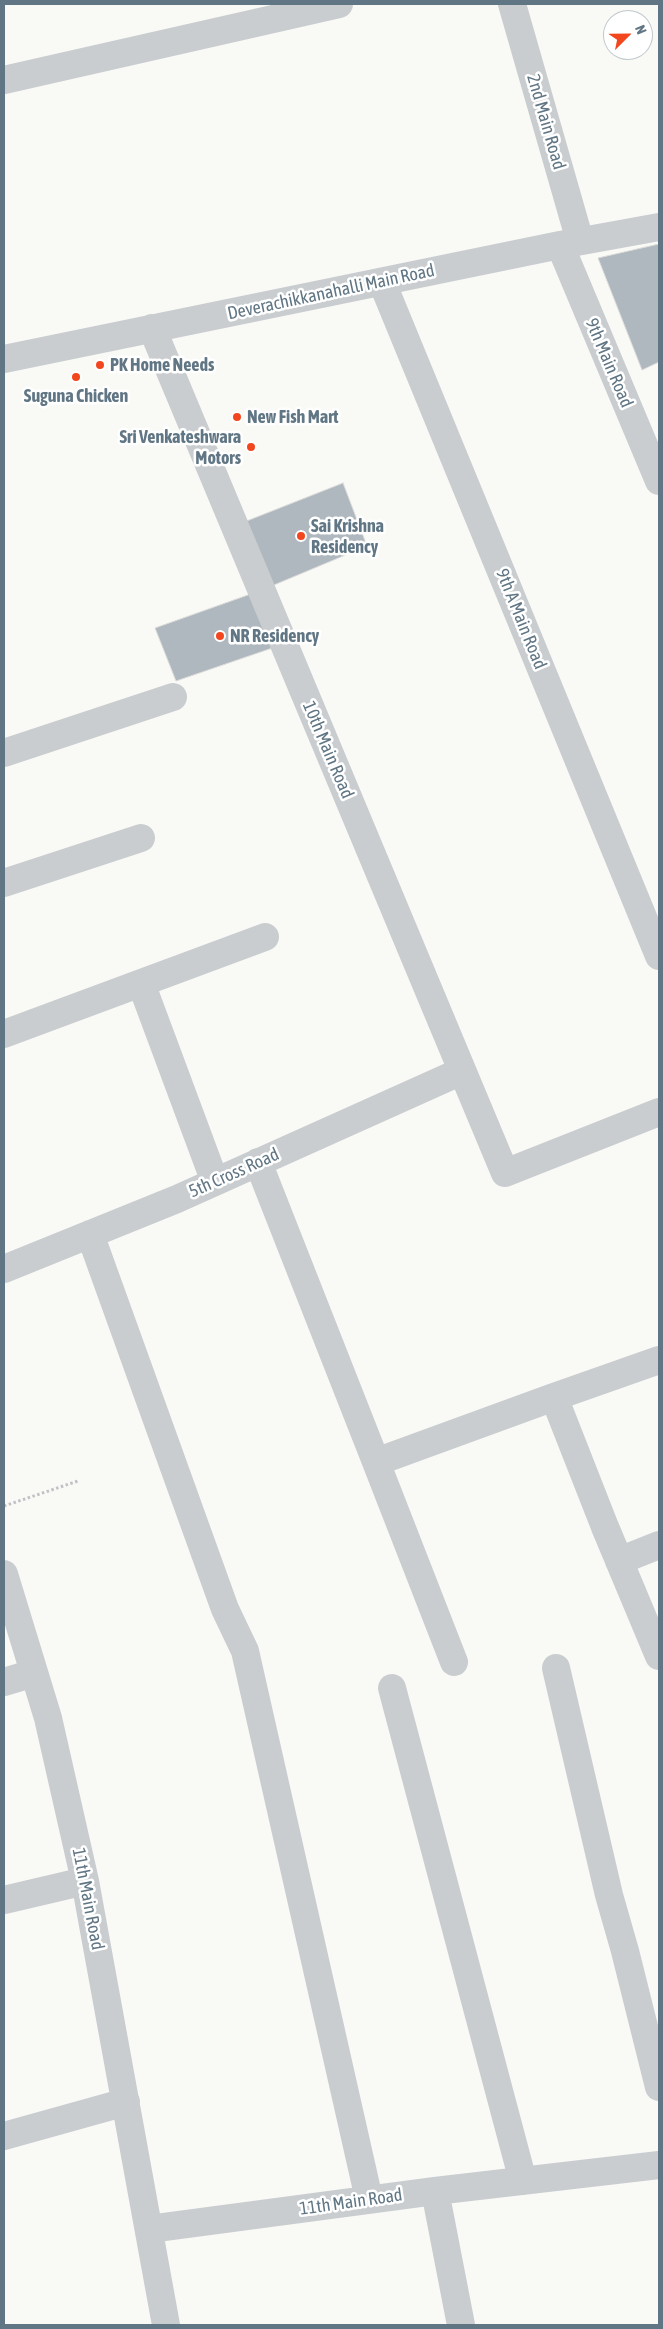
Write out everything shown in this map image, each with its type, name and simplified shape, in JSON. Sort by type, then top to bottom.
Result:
[{"type":"street","points":[[4,80],[339,4]]},
{"type":"street","name":"2nd Main Road","points":[[512,4],[570,243]]},
{"type":"street","name":"Deverachikkanahalli Main Road","points":[[4,359],[570,243],[659,227]]},
{"type":"street","name":"9th Main Road","points":[[570,243],[659,481]]},
{"type":"street","name":"9th A Main Road","points":[[382,282],[659,956]]},
{"type":"street","name":"10th Main Road","points":[[152,328],[505,1172],[659,1112]]},
{"type":"street","points":[[4,752],[173,697]]},
{"type":"street","points":[[4,883],[141,838]]},
{"type":"street","points":[[4,1034],[265,937]]},
{"type":"street","points":[[141,983],[215,1182]]},
{"type":"street","name":"5th Cross Road","points":[[4,1268],[215,1182],[462,1071]]},
{"type":"street","points":[[258,1162],[454,1662]]},
{"type":"street","points":[[90,1234],[225,1609],[246,1651],[369,2200]]},
{"type":"street","points":[[376,1462],[659,1360]]},
{"type":"street","points":[[554,1397],[659,1656]]},
{"type":"street","points":[[619,1561],[659,1546]]},
{"type":"street","name":"11th Main Road","points":[[4,1574],[48,1718],[85,1881],[166,2325]]},
{"type":"street","points":[[556,1668],[609,1895],[659,2087]]},
{"type":"street","points":[[4,1682],[34,1673]]},
{"type":"street","points":[[392,1688],[523,2181]]},
{"type":"street","points":[[4,1900],[85,1881]]},
{"type":"street","points":[[4,2136],[126,2102]]},
{"type":"street","name":"11th Main Road","points":[[149,2229],[434,2190],[659,2165]]},
{"type":"street","points":[[434,2190],[461,2325]]},
{"type":"path","points":[[4,1506],[78,1481]]},
{"type":"building","points":[[659,244],[659,362],[642,370],[598,258]]},
{"type":"building","name":"Sai Krishna Residency","points":[[343,483],[367,546],[262,590],[234,526]]},
{"type":"building","name":"NR Residency","points":[[262,590],[284,644],[176,681],[155,628]]},
{"type":"place","name":"PK Home Needs","points":[[100,365]]},
{"type":"place","name":"Suguna Chicken","points":[[76,377]]},
{"type":"place","name":"New Fish Mart","points":[[237,417]]},
{"type":"place","name":"Sri Venkateshwara Motors","points":[[251,447]]},
{"type":"place","name":"Sai Krishna Residency","points":[[301,536]]},
{"type":"place","name":"NR Residency","points":[[220,636]]}]
